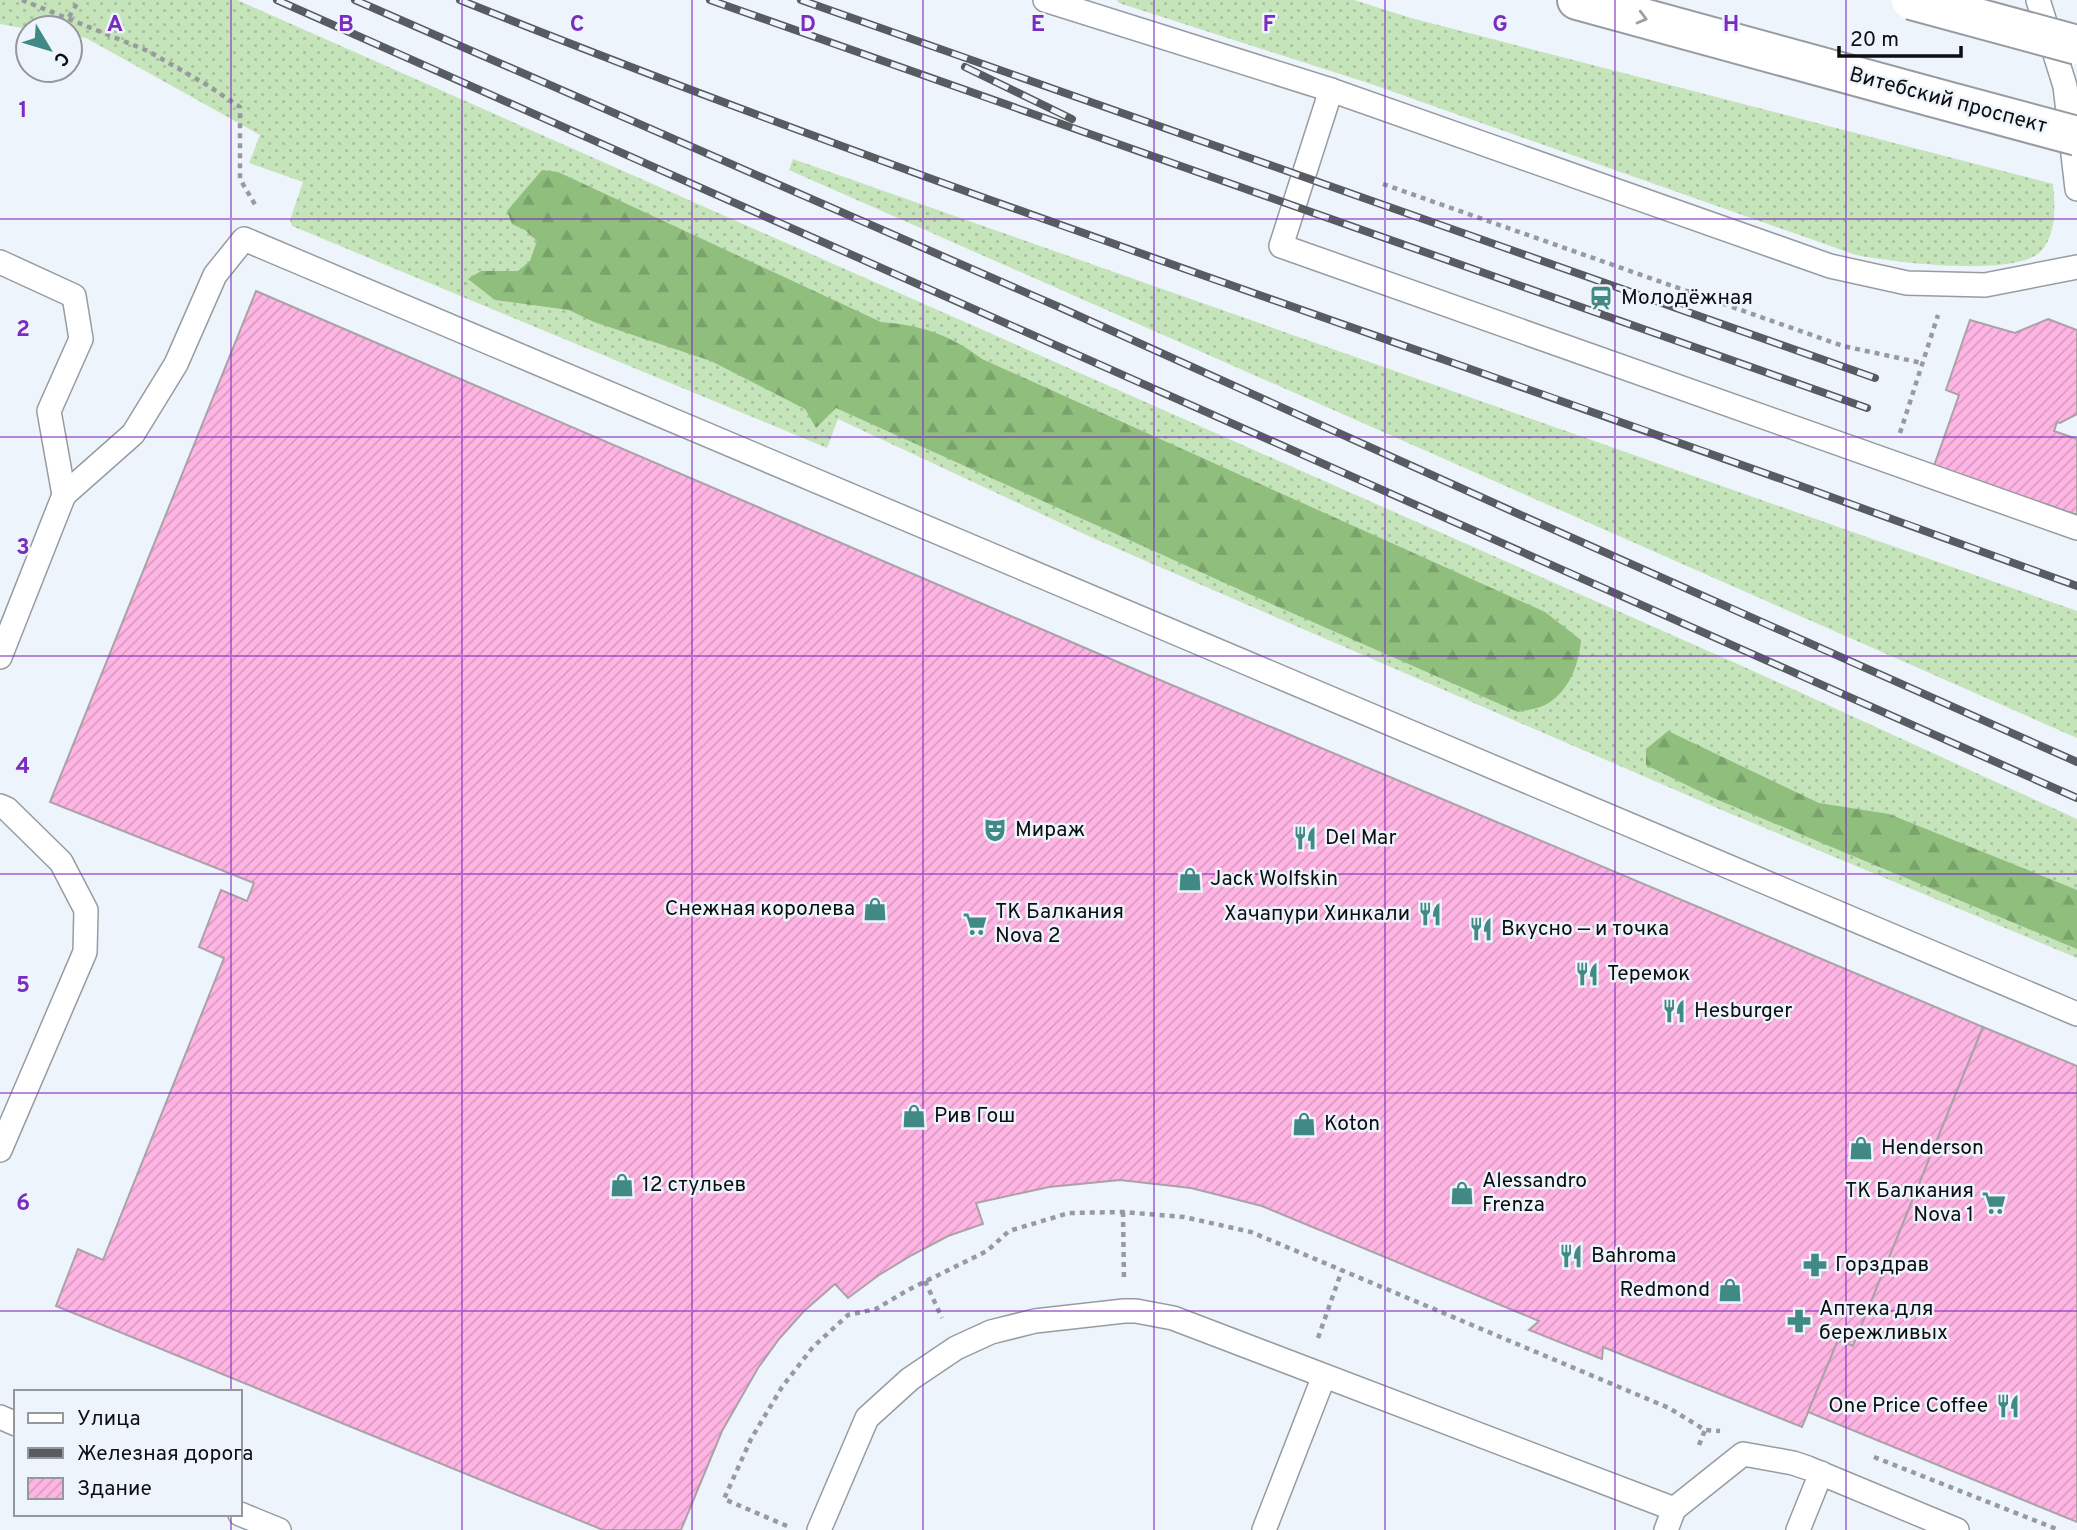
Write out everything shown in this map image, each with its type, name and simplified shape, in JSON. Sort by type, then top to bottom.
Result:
[{"type":"main road","name":"Витебский проспект","points":[[1577,0],[2077,136]]},
{"type":"main road","points":[[1911,0],[2077,45]]},
{"type":"lane","points":[[1045,0],[1331,90],[1830,266],[1907,283],[1985,285],[2077,267]]},
{"type":"lane","points":[[2038,0],[2065,86],[2077,189]]},
{"type":"lane","points":[[1331,90],[1281,246],[2077,528]]},
{"type":"lane","points":[[0,657],[64,495],[134,434],[176,364],[215,275],[244,239],[2077,1014]]},
{"type":"lane","points":[[0,261],[74,296],[81,339],[49,411],[64,495]]},
{"type":"lane","points":[[0,806],[7,809],[61,862],[86,910],[85,952],[0,1150]]},
{"type":"lane","points":[[819,1530],[867,1418],[910,1379],[956,1348],[991,1332],[1035,1321],[1124,1311],[1173,1318],[1315,1372],[1670,1520],[1743,1454],[1793,1463],[1958,1530]]},
{"type":"lane","points":[[1264,1530],[1315,1372]]},
{"type":"lane","points":[[1798,1530],[1821,1473]]},
{"type":"lane","points":[[242,1515],[279,1530]]},
{"type":"path","points":[[22,0],[61,14]]},
{"type":"path","points":[[84,23],[148,51],[240,107],[240,179]]},
{"type":"path","points":[[1383,184],[1843,346],[1922,363]]},
{"type":"path","points":[[1891,462],[1949,284]]},
{"type":"path","points":[[1123,1212],[1124,1311]]},
{"type":"path","points":[[1315,1372],[1342,1270],[1669,1408],[1705,1430]]},
{"type":"path","points":[[925,1281],[956,1348]]},
{"type":"path","points":[[1870,1455],[2059,1530]]},
{"type":"green space","points":[[0,0],[237,0],[1740,665],[2077,819],[2077,958],[1724,811],[1095,539],[838,419],[827,448],[292,226],[290,220],[303,182],[249,163],[260,135],[84,38],[84,14],[14,14],[14,26],[0,24]]},
{"type":"green space","points":[[1117,0],[1354,0],[1411,18],[2053,184],[2052,228],[2041,251],[2027,259],[2006,264],[1952,266],[1856,255],[1368,83],[1119,3]]},
{"type":"green space","points":[[793,159],[2077,611],[2077,738],[789,170]]},
{"type":"green space","points":[[542,170],[558,172],[881,322],[922,329],[947,338],[982,359],[1545,612],[1581,640],[1571,677],[1553,700],[1542,706],[1518,712],[836,408],[816,428],[805,409],[711,361],[594,322],[569,310],[495,300],[468,279],[481,271],[518,271],[530,261],[537,241],[525,230],[512,224],[507,211]]},
{"type":"green space","points":[[1668,731],[1819,803],[1889,814],[2077,890],[2077,949],[1711,797],[1646,765],[1646,749]]},
{"type":"building","name":"ТК Балкания Nova 2","points":[[256,291],[1141,672],[1983,1027],[1853,1346],[1838,1340],[1802,1427],[1603,1347],[1602,1359],[1529,1330],[1539,1321],[1262,1206],[1191,1188],[1120,1180],[1049,1187],[976,1203],[983,1224],[948,1236],[912,1255],[848,1298],[835,1284],[804,1311],[758,1368],[722,1431],[681,1530],[603,1530],[56,1306],[78,1249],[103,1260],[224,958],[199,947],[221,890],[247,901],[254,883],[50,802]]},
{"type":"building","points":[[2048,319],[2077,330],[2077,414],[2057,422],[2054,431],[2077,439],[2077,515],[1934,466],[1959,395],[1946,390],[1970,320],[2015,333]]},
{"type":"building","name":"ТК Балкания Nova 1","points":[[1983,1027],[2077,1066],[2077,1522],[1808,1412],[1838,1340],[1853,1346]]},
{"type":"railway","points":[[277,0],[2077,798]]},
{"type":"railway","points":[[355,0],[1059,307],[2077,762]]},
{"type":"railway","points":[[460,0],[704,95],[949,185],[2077,586]]},
{"type":"railway","points":[[710,0],[1867,408]]},
{"type":"railway","points":[[801,0],[1875,378]]},
{"type":"railway","points":[[965,67],[1072,119]]},
{"type":"place","name":"Молодёжная","points":[[1601,298]]},
{"type":"place","name":"Мираж","points":[[995,830]]},
{"type":"place","name":"Del Mar","points":[[1305,838]]},
{"type":"place","name":"Jack Wolfskin","points":[[1190,879]]},
{"type":"place","name":"Снежная королева","points":[[875,909]]},
{"type":"place","name":"Хачапури Хинкали","points":[[1430,914]]},
{"type":"place","name":"ТК Балкания Nova 2","points":[[975,924]]},
{"type":"place","name":"Вкусно — и точка","points":[[1481,929]]},
{"type":"place","name":"Теремок","points":[[1587,974]]},
{"type":"place","name":"Hesburger","points":[[1674,1011]]},
{"type":"place","name":"Рив Гош","points":[[914,1116]]},
{"type":"place","name":"Koton","points":[[1304,1124]]},
{"type":"place","name":"Henderson","points":[[1861,1148]]},
{"type":"place","name":"12 стульев","points":[[622,1185]]},
{"type":"place","name":"Alessandro Frenza","points":[[1462,1193]]},
{"type":"place","name":"ТК Балкания Nova 1","points":[[1994,1203]]},
{"type":"place","name":"Bahroma","points":[[1571,1256]]},
{"type":"place","name":"Горздрав","points":[[1815,1265]]},
{"type":"place","name":"Redmond","points":[[1730,1290]]},
{"type":"place","name":"Аптека для бережливых","points":[[1799,1321]]},
{"type":"place","name":"One Price Coffee","points":[[2008,1406]]}]
